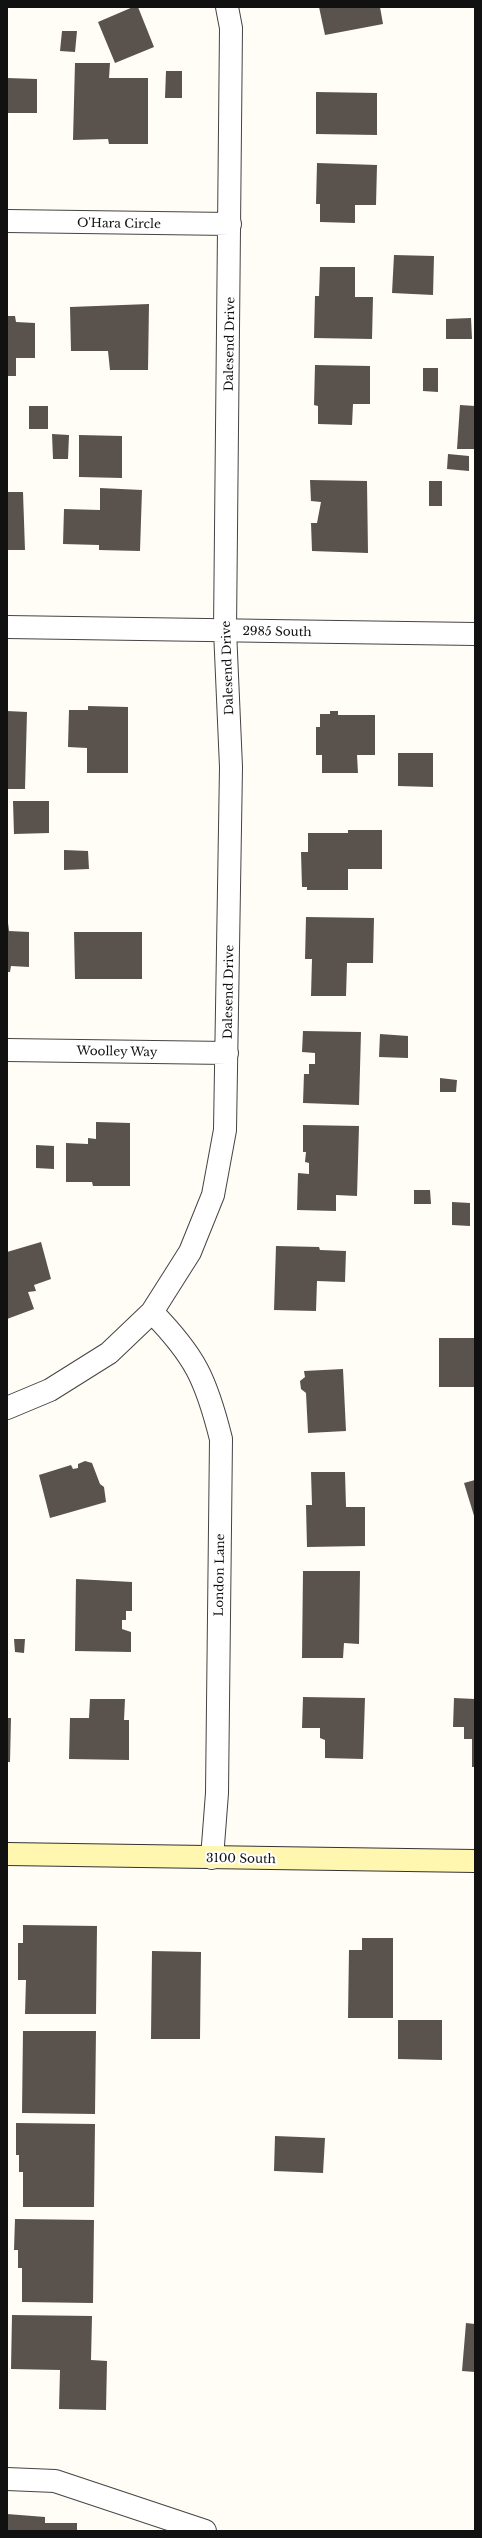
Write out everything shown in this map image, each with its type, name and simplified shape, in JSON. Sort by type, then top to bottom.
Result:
[{"type":"street","name":"Dalesend Drive","points":[[7,1408],[50,1390],[109,1353],[152,1312],[190,1252],[213,1195],[225,1130],[231,767],[225,630],[231,28],[227,7]]},
{"type":"street","name":"O'Hara Circle","points":[[7,221],[230,224]]},
{"type":"street","name":"2985 South","points":[[7,627],[475,634]]},
{"type":"street","name":"Woolley Way","points":[[7,1050],[227,1053]]},
{"type":"street","name":"London Lane","points":[[152,1312],[179,1339],[199,1370],[212,1401],[221,1439],[217,1793],[212,1858]]},
{"type":"street","name":"3100 South","points":[[7,1854],[475,1861]]},
{"type":"street","points":[[7,2480],[55,2481],[205,2531]]},
{"type":"building","points":[[133,7],[138,7],[154,47],[115,63],[98,22]]},
{"type":"building","points":[[319,7],[380,7],[383,24],[325,35]]},
{"type":"building","points":[[62,31],[77,31],[75,52],[60,51]]},
{"type":"building","points":[[75,63],[110,63],[109,78],[148,78],[148,144],[109,144],[108,139],[73,140]]},
{"type":"building","points":[[166,71],[182,71],[182,98],[165,98]]},
{"type":"building","points":[[7,78],[37,79],[37,113],[7,113]]},
{"type":"building","points":[[316,92],[377,93],[377,135],[316,134]]},
{"type":"building","points":[[317,163],[377,165],[376,205],[355,205],[355,223],[320,222],[320,204],[316,204]]},
{"type":"building","points":[[394,255],[434,256],[433,295],[392,293]]},
{"type":"building","points":[[320,267],[355,267],[355,297],[373,297],[372,339],[314,338],[315,296],[319,296]]},
{"type":"building","points":[[149,304],[148,370],[110,370],[108,351],[71,351],[70,307]]},
{"type":"building","points":[[7,316],[15,316],[16,322],[35,323],[35,358],[16,358],[16,376],[7,376]]},
{"type":"building","points":[[471,318],[472,339],[446,339],[446,319]]},
{"type":"building","points":[[315,365],[370,366],[370,404],[353,404],[352,425],[318,424],[318,406],[314,405]]},
{"type":"building","points":[[423,368],[438,368],[438,392],[423,391]]},
{"type":"building","points":[[460,405],[475,406],[475,449],[457,449]]},
{"type":"building","points":[[29,406],[48,406],[48,429],[29,429]]},
{"type":"building","points":[[52,434],[69,435],[68,459],[53,459]]},
{"type":"building","points":[[79,435],[122,436],[122,478],[79,477]]},
{"type":"building","points":[[448,454],[469,456],[469,471],[447,469]]},
{"type":"building","points":[[310,480],[367,481],[368,553],[312,551],[311,523],[317,523],[321,502],[311,501]]},
{"type":"building","points":[[429,481],[442,481],[442,506],[429,506]]},
{"type":"building","points":[[100,488],[142,490],[140,551],[99,550],[99,545],[63,544],[64,509],[100,510]]},
{"type":"building","points":[[7,492],[23,492],[25,550],[7,550]]},
{"type":"building","points":[[88,706],[128,707],[128,773],[87,773],[87,748],[68,747],[69,710],[88,710]]},
{"type":"building","points":[[7,711],[27,712],[25,789],[7,789]]},
{"type":"building","points":[[330,711],[338,711],[338,715],[375,715],[375,755],[357,755],[358,773],[322,773],[322,755],[316,755],[316,727],[320,727],[320,714],[330,714]]},
{"type":"building","points":[[398,753],[433,753],[433,787],[398,786]]},
{"type":"building","points":[[13,801],[49,801],[49,833],[14,834]]},
{"type":"building","points":[[348,830],[382,830],[382,869],[348,869],[348,890],[307,890],[307,887],[302,887],[301,852],[308,852],[308,833],[348,833]]},
{"type":"building","points":[[64,850],[88,851],[89,869],[64,870]]},
{"type":"building","points":[[7,915],[9,931],[29,932],[29,967],[11,966],[10,972],[7,972]]},
{"type":"building","points":[[306,917],[374,918],[373,963],[347,963],[346,996],[311,996],[312,959],[305,959]]},
{"type":"building","points":[[74,932],[142,932],[142,979],[75,979]]},
{"type":"building","points":[[303,1031],[361,1032],[359,1105],[303,1103],[304,1074],[309,1074],[309,1064],[315,1064],[315,1053],[302,1052]]},
{"type":"building","points":[[380,1034],[408,1036],[408,1058],[379,1057]]},
{"type":"building","points":[[440,1078],[457,1080],[456,1092],[440,1092]]},
{"type":"building","points":[[96,1122],[130,1123],[130,1186],[93,1186],[92,1182],[66,1182],[66,1143],[88,1144],[88,1138],[96,1139]]},
{"type":"building","points":[[303,1125],[359,1126],[357,1196],[336,1195],[336,1211],[297,1210],[298,1173],[309,1174],[309,1163],[305,1162],[306,1152],[303,1152]]},
{"type":"building","points":[[36,1145],[54,1146],[54,1169],[36,1168]]},
{"type":"building","points":[[414,1190],[430,1190],[431,1204],[414,1204]]},
{"type":"building","points":[[452,1202],[470,1203],[470,1226],[452,1225]]},
{"type":"building","points":[[41,1242],[51,1279],[34,1285],[36,1291],[28,1292],[34,1309],[7,1319],[7,1252]]},
{"type":"building","points":[[276,1246],[319,1247],[320,1250],[346,1251],[345,1282],[317,1281],[316,1311],[274,1310]]},
{"type":"building","points":[[439,1338],[475,1338],[475,1387],[439,1387]]},
{"type":"building","points":[[343,1369],[346,1431],[308,1433],[306,1393],[301,1389],[300,1381],[305,1377],[304,1371]]},
{"type":"building","points":[[85,1461],[92,1463],[100,1484],[104,1487],[106,1502],[50,1518],[39,1475],[71,1465],[73,1469],[78,1468],[78,1464]]},
{"type":"building","points":[[311,1472],[345,1472],[346,1507],[365,1507],[365,1546],[307,1547],[306,1505],[312,1505]]},
{"type":"building","points":[[475,1480],[475,1519],[464,1483]]},
{"type":"building","points":[[303,1571],[360,1571],[359,1644],[344,1643],[343,1658],[302,1658]]},
{"type":"building","points":[[76,1579],[132,1582],[132,1611],[126,1611],[126,1620],[122,1620],[122,1629],[131,1632],[131,1652],[75,1651]]},
{"type":"building","points":[[14,1639],[25,1639],[24,1653],[15,1652]]},
{"type":"building","points":[[303,1697],[365,1698],[363,1759],[325,1758],[325,1740],[320,1738],[320,1728],[302,1728]]},
{"type":"building","points":[[454,1698],[475,1699],[475,1767],[472,1767],[472,1739],[464,1739],[464,1727],[453,1727]]},
{"type":"building","points":[[90,1699],[125,1699],[124,1720],[129,1720],[129,1760],[69,1759],[70,1718],[89,1718]]},
{"type":"building","points":[[7,1718],[11,1718],[10,1762],[7,1762]]},
{"type":"building","points":[[23,1925],[97,1926],[96,2014],[25,2014],[26,1980],[18,1980],[18,1943],[23,1943]]},
{"type":"building","points":[[362,1938],[393,1938],[393,2018],[348,2018],[349,1950],[362,1950]]},
{"type":"building","points":[[152,1951],[201,1952],[200,2039],[151,2039]]},
{"type":"building","points":[[398,2020],[442,2020],[442,2060],[398,2059]]},
{"type":"building","points":[[23,2031],[96,2031],[95,2114],[22,2113]]},
{"type":"building","points":[[16,2123],[95,2124],[94,2207],[23,2207],[23,2172],[19,2172],[19,2155],[16,2155]]},
{"type":"building","points":[[275,2136],[325,2138],[323,2173],[274,2171]]},
{"type":"building","points":[[15,2219],[94,2220],[93,2303],[22,2302],[22,2268],[18,2268],[18,2250],[14,2250]]},
{"type":"building","points":[[12,2315],[92,2316],[91,2360],[107,2361],[106,2410],[59,2409],[60,2370],[11,2369]]},
{"type":"building","points":[[466,2323],[475,2324],[475,2372],[462,2371]]},
{"type":"building","points":[[7,2514],[45,2517],[45,2523],[77,2523],[77,2531],[7,2531]]}]
